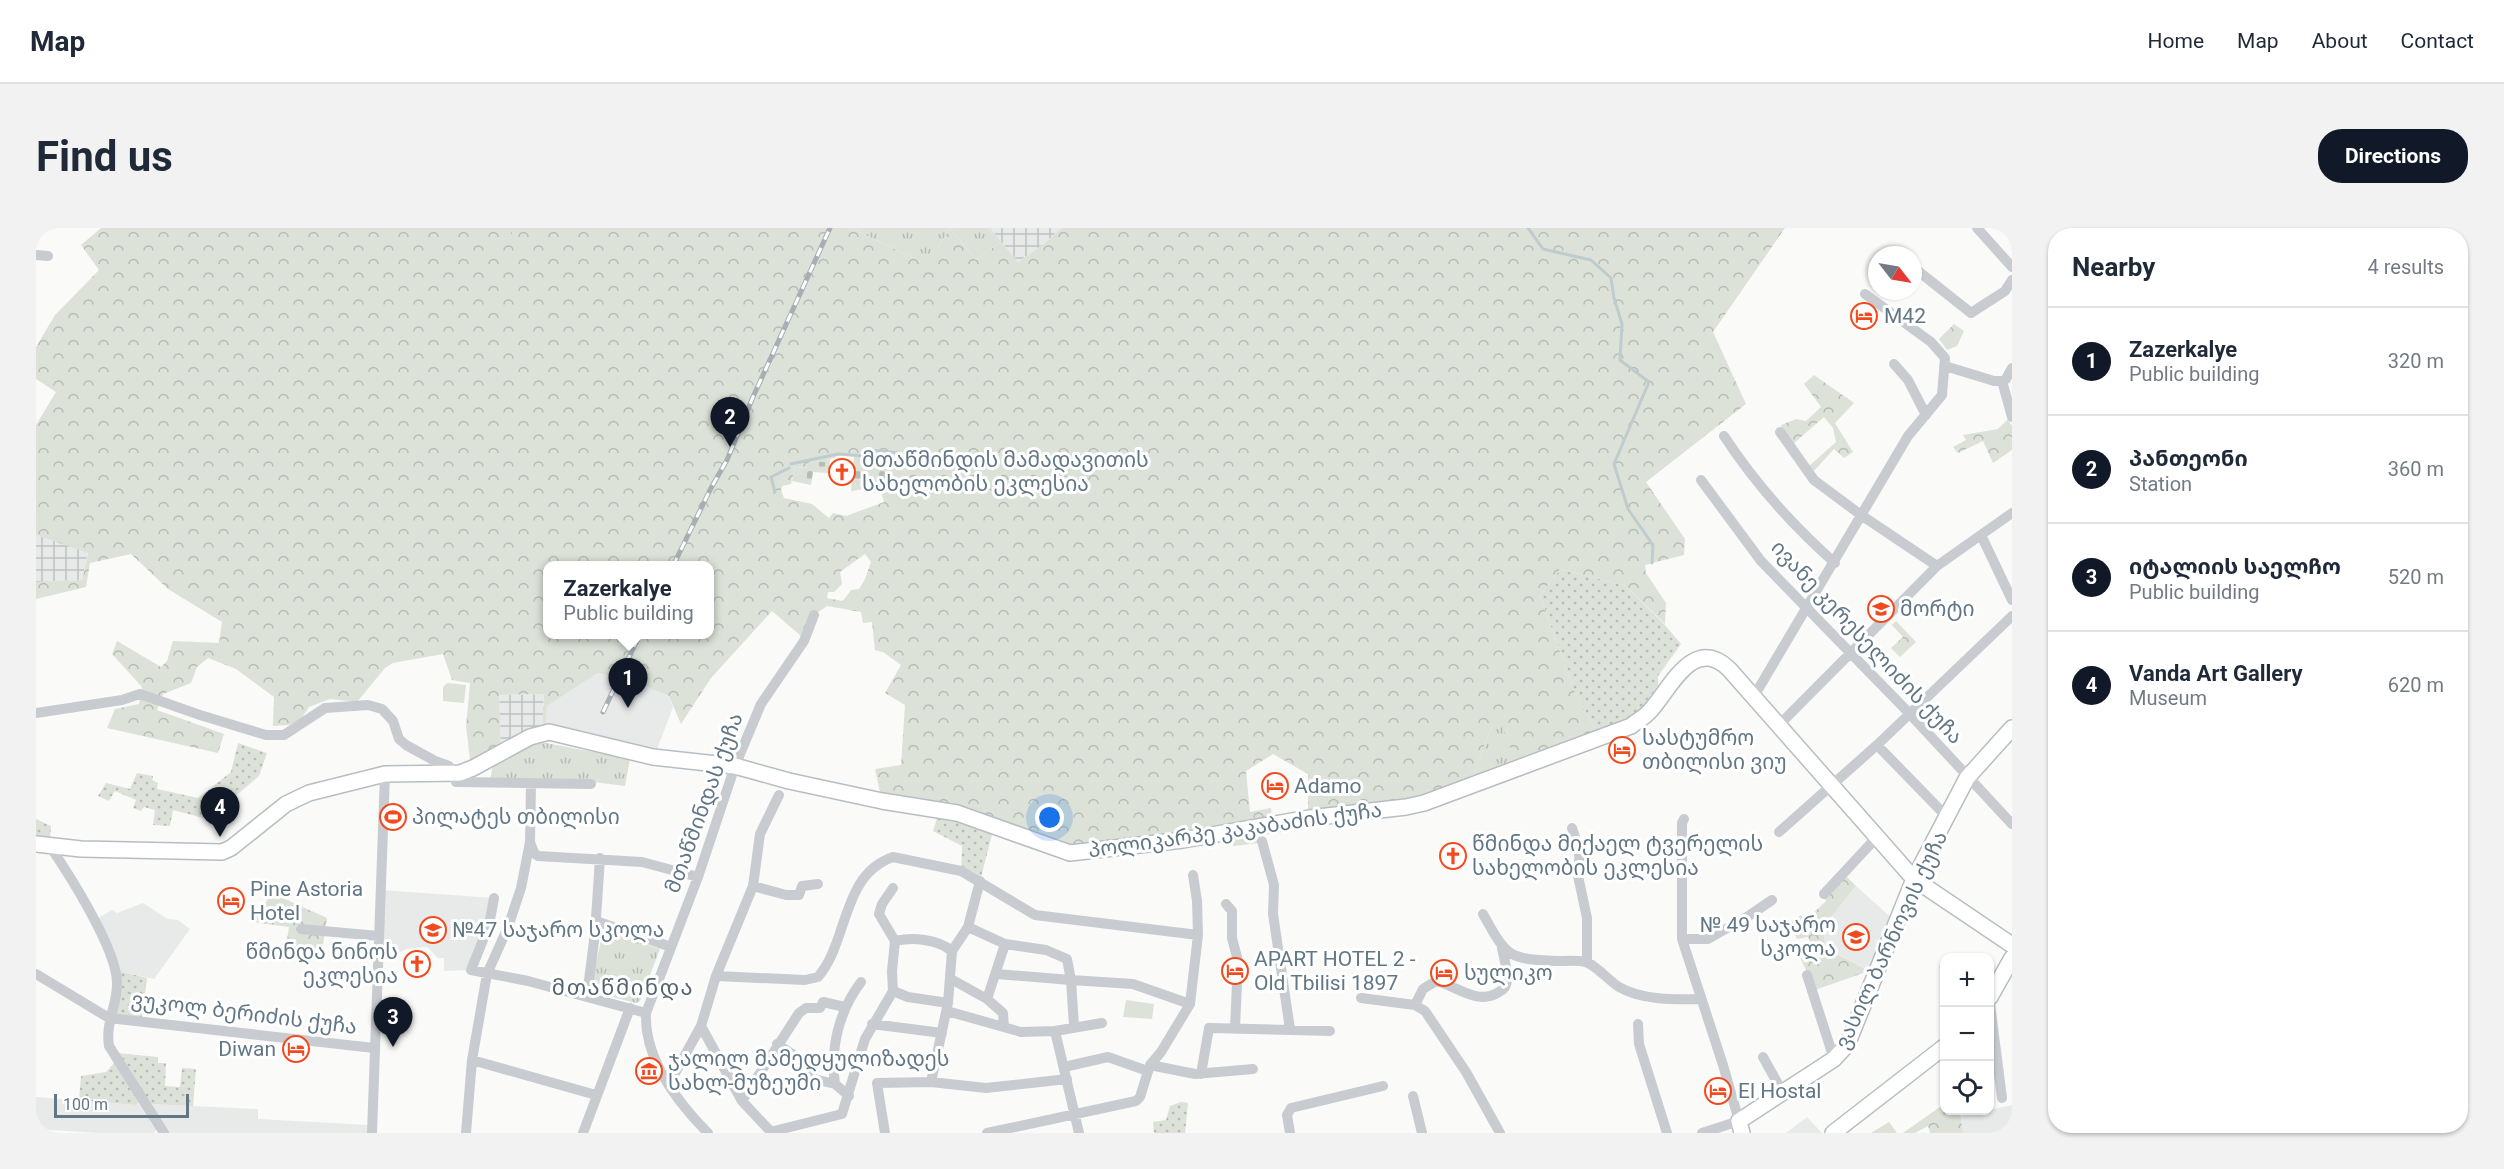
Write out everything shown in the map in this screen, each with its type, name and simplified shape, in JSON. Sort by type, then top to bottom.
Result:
[{"type":"street","points":[[1977,228],[2012,267]]},
{"type":"street","points":[[36,255],[48,256]]},
{"type":"street","points":[[1922,274],[1971,313],[2005,291],[2012,280]]},
{"type":"street","points":[[1865,294],[1930,342],[1945,358],[1942,395],[1908,436],[1835,563],[1753,698],[1914,879],[2012,945]]},
{"type":"street","points":[[1894,364],[1908,380],[1926,415]]},
{"type":"street","points":[[1945,366],[1994,381],[2006,379],[2012,368]]},
{"type":"street","points":[[2002,381],[2012,417]]},
{"type":"street","points":[[1780,432],[1815,480],[1861,515],[1937,566]]},
{"type":"street","points":[[1724,436],[1750,475],[1813,544],[1835,563]]},
{"type":"street","name":"ივანე კერესელიძის ქუჩა","points":[[1701,480],[1761,561],[1909,713],[2012,824]]},
{"type":"street","points":[[1778,726],[1937,566],[2012,513]]},
{"type":"street","points":[[1981,535],[2012,600]]},
{"type":"street","name":"მთაწმინდას ქუჩა","points":[[645,1013],[698,877],[735,766],[761,704],[804,641],[814,615]]},
{"type":"street","points":[[1779,832],[1831,787],[2012,616]]},
{"type":"street","name":"პოლიკარპე კაკაბაძის ქუჩა","points":[[43,844],[81,849],[222,852],[231,848],[285,804],[309,793],[385,774],[451,774],[466,771],[530,737],[549,732],[652,758],[735,766],[789,781],[882,801],[957,813],[1064,852],[1160,843],[1259,826],[1425,803],[1631,726],[1648,713],[1683,669],[1692,661],[1703,658],[1720,660],[1753,698]]},
{"type":"street","points":[[36,713],[122,700],[140,694],[266,735],[284,735],[325,708],[368,705],[381,709],[393,721],[399,739],[406,745],[449,766],[456,782],[591,784]]},
{"type":"street","name":"ვასილ ბარნოვის ქუჩა","points":[[1741,1127],[1783,1093],[1840,1055],[1851,1037],[1914,879],[1968,778],[2012,728]]},
{"type":"street","points":[[1876,745],[1947,817]]},
{"type":"street","points":[[372,1133],[385,774]]},
{"type":"street","points":[[466,1133],[472,1060],[487,974],[515,908],[530,842],[531,784]]},
{"type":"street","points":[[669,1084],[701,1026],[716,976],[753,886],[760,834],[779,795]]},
{"type":"street","points":[[1684,819],[1682,823],[1682,939],[1724,1065],[1741,1127],[1702,1133]]},
{"type":"street","points":[[1572,828],[1579,853],[1580,866],[1577,870],[1587,918],[1587,962]]},
{"type":"street","points":[[1824,894],[1877,837]]},
{"type":"street","points":[[1263,841],[1274,885],[1273,914],[1290,1029]]},
{"type":"street","points":[[530,842],[534,853],[538,856],[642,862],[698,877]]},
{"type":"street","points":[[43,844],[94,920],[115,970],[117,988],[107,1032],[109,1046],[164,1133]]},
{"type":"street","points":[[586,996],[596,921],[600,858]]},
{"type":"street","points":[[716,976],[804,980],[818,977],[838,944],[849,907],[858,887],[876,867],[891,858],[961,871],[1035,915],[1198,935]]},
{"type":"street","points":[[987,1133],[1136,1101],[1140,1097],[1146,1067],[1161,1052],[1190,1004],[1198,935],[1197,901],[1193,875]]},
{"type":"street","points":[[931,1082],[951,979],[948,948],[968,927],[980,881]]},
{"type":"street","points":[[753,886],[799,895],[802,886],[818,884]]},
{"type":"street","points":[[701,1026],[742,1101],[771,1132],[842,1114],[856,1066],[872,1024],[893,991],[895,941],[879,914],[882,904],[893,888]]},
{"type":"street","points":[[494,897],[489,925],[471,969],[586,996],[645,1013],[646,1033],[656,1061],[690,1114],[708,1133]]},
{"type":"street","points":[[1682,939],[1708,939],[1772,900]]},
{"type":"street","points":[[1226,904],[1232,911],[1232,938],[1238,961],[1235,1028]]},
{"type":"street","points":[[1415,1005],[1423,989],[1436,981],[1478,997],[1487,998],[1502,991],[1507,985],[1502,948],[1483,914]]},
{"type":"street","points":[[596,921],[671,947]]},
{"type":"street","points":[[968,927],[1005,944],[1046,950],[1067,958],[1074,1026]]},
{"type":"street","points":[[301,929],[379,936]]},
{"type":"street","points":[[895,941],[910,938],[948,948]]},
{"type":"street","points":[[987,999],[1005,944]]},
{"type":"street","points":[[1502,948],[1527,960],[1587,962],[1620,988],[1637,994],[1662,998],[1701,999]]},
{"type":"street","points":[[1994,989],[2012,958]]},
{"type":"street","points":[[36,974],[109,1018]]},
{"type":"street","points":[[997,974],[1133,984],[1190,1004]]},
{"type":"street","points":[[1807,975],[1834,1059]]},
{"type":"street","points":[[951,979],[987,999],[1003,1013],[1004,1027]]},
{"type":"street","points":[[835,1084],[838,1025],[845,1007],[861,982]]},
{"type":"street","points":[[893,991],[1021,1032],[1102,1023]]},
{"type":"street","points":[[1361,998],[1415,1005],[1425,1011],[1466,1072],[1500,1133]]},
{"type":"street","points":[[742,1101],[777,1044],[802,1010],[820,1008],[823,1002],[845,1007]]},
{"type":"street","points":[[1989,1007],[2002,1098]]},
{"type":"street","points":[[583,1133],[630,1008]]},
{"type":"street","name":"ვუკოლ ბერიძის ქუჩა","points":[[109,1018],[374,1048]]},
{"type":"street","points":[[872,1024],[942,1033]]},
{"type":"street","points":[[1638,1024],[1639,1044],[1667,1133]]},
{"type":"street","points":[[1201,1074],[1209,1028],[1330,1031]]},
{"type":"street","points":[[1055,1030],[1079,1133]]},
{"type":"street","points":[[777,1044],[795,1056],[801,1071],[810,1078],[835,1084],[849,1096]]},
{"type":"street","points":[[1833,1133],[1940,1050]]},
{"type":"street","points":[[1064,1067],[1108,1057],[1146,1067],[1201,1074],[1253,1069]]},
{"type":"street","points":[[1763,1057],[1783,1093]]},
{"type":"street","points":[[472,1060],[596,1095]]},
{"type":"street","points":[[885,1133],[877,1083],[931,1082],[986,1088],[1067,1079]]},
{"type":"street","points":[[1290,1133],[1287,1115],[1291,1108],[1383,1086]]},
{"type":"street","points":[[1413,1096],[1422,1133]]},
{"type":"shaded area","points":[[990,228],[1061,228],[1045,243],[1018,262]]},
{"type":"shaded area","points":[[36,535],[88,552],[82,580],[36,582]]},
{"type":"shaded area","points":[[598,673],[631,681],[669,696],[673,707],[656,752],[575,730],[546,731],[547,706]]},
{"type":"shaded area","points":[[544,694],[542,732],[501,746],[499,695]]},
{"type":"shaded area","name":"№ 49 საჯარო სკოლა","points":[[1856,886],[1895,921],[1873,973],[1825,948],[1824,926]]},
{"type":"shaded area","name":"№47 საჯარო სკოლა","points":[[381,890],[494,898],[471,970],[444,971],[444,958],[438,958],[427,947],[406,949],[399,953],[378,951]]},
{"type":"shaded area","points":[[143,903],[168,919],[178,920],[190,929],[154,979],[119,971],[95,920],[112,910],[117,913]]},
{"type":"shaded area","points":[[36,1097],[135,1105],[141,1101],[158,1128],[154,1133],[98,1133],[36,1129]]},
{"type":"shaded area","points":[[149,1104],[258,1109],[258,1119],[368,1125],[367,1133],[168,1133]]},
{"type":"shaded area","points":[[2012,1105],[2012,1133],[1963,1133],[1961,1116],[1994,1115],[1994,1109]]},
{"type":"shaded area","points":[[1807,1117],[1822,1133],[1786,1133]]},
{"type":"green space","points":[[101,228],[851,228],[922,262],[938,248],[950,228],[976,260],[999,243],[987,228],[990,228],[1018,262],[1045,243],[1061,228],[1785,228],[1713,332],[1746,404],[1646,482],[1685,539],[1684,555],[1645,565],[1646,573],[1666,603],[1665,624],[1626,586],[1560,569],[1540,596],[1575,693],[1597,732],[1516,764],[1493,723],[1473,776],[1421,796],[1399,801],[1308,813],[1308,774],[1273,754],[1246,771],[1250,812],[1271,808],[1272,818],[1065,853],[954,819],[882,801],[875,769],[901,765],[905,705],[885,693],[901,665],[883,652],[875,650],[872,622],[863,623],[861,612],[827,606],[814,615],[802,637],[772,611],[711,678],[681,724],[669,696],[631,681],[598,673],[547,706],[546,728],[542,732],[544,694],[499,695],[501,746],[470,760],[466,726],[470,683],[452,680],[443,654],[393,663],[385,668],[357,702],[330,699],[309,707],[301,719],[289,725],[273,726],[274,697],[236,669],[208,658],[197,667],[191,683],[163,694],[157,710],[224,734],[218,753],[107,728],[115,709],[139,704],[142,687],[112,654],[117,641],[161,667],[167,661],[173,641],[219,643],[222,622],[168,589],[131,554],[90,563],[86,587],[36,599],[36,582],[82,580],[88,553],[36,535],[36,425],[56,392],[36,379],[36,347],[55,315],[99,270],[81,245]],"holes":[[[870,452],[891,455],[905,462],[908,471],[895,470],[884,481],[878,482],[878,487],[870,487],[875,493],[881,492],[884,502],[846,516],[833,513],[829,518],[812,504],[784,498],[781,490],[782,486],[791,484],[795,467],[805,468],[810,461],[824,462],[840,455],[866,458]],[[865,554],[871,562],[859,589],[851,590],[843,601],[827,598],[828,592],[834,592],[842,584],[840,572]]]},
{"type":"green space","points":[[461,228],[513,228],[512,234]]},
{"type":"green space","points":[[851,228],[950,228],[938,248],[941,255],[922,262]]},
{"type":"green space","points":[[950,228],[987,228],[999,243],[976,260]]},
{"type":"green space","points":[[1954,324],[1964,331],[1957,346],[1947,350],[1939,339]]},
{"type":"green space","points":[[1814,375],[1854,403],[1835,423],[1853,452],[1844,458],[1834,449],[1814,471],[1809,466],[1836,442],[1833,428],[1824,417],[1793,444],[1785,437],[1781,425],[1796,419],[1806,421],[1821,407],[1804,384]]},
{"type":"green space","points":[[2008,419],[2012,426],[2012,450],[1993,463],[1983,441],[1958,453],[1953,447],[1966,440],[1963,435],[1998,429]]},
{"type":"green space","points":[[870,452],[891,455],[905,462],[909,471],[895,470],[889,484],[879,482],[878,487],[851,491],[854,456],[866,458]]},
{"type":"green space","points":[[830,459],[829,473],[813,472],[811,485],[792,481],[795,467],[805,468],[810,461],[824,462]]},
{"type":"green space","points":[[1560,569],[1626,586],[1681,644],[1658,676],[1658,690],[1637,717],[1597,732],[1575,693],[1540,596]]},
{"type":"green space","points":[[1896,621],[1916,642],[1900,657],[1891,648],[1903,637],[1892,625]]},
{"type":"green space","points":[[447,683],[466,685],[464,703],[443,701],[443,687]]},
{"type":"green space","points":[[1493,723],[1501,723],[1516,764],[1473,776]]},
{"type":"green space","points":[[238,743],[267,753],[259,776],[226,804],[210,809],[207,819],[173,810],[170,826],[153,825],[155,810],[144,807],[141,811],[133,808],[136,800],[115,791],[109,801],[98,796],[106,783],[130,789],[137,773],[153,776],[152,780],[158,783],[157,789],[198,798],[231,772]]},
{"type":"green space","points":[[529,743],[546,743],[630,759],[625,786],[579,780],[490,780],[493,764]]},
{"type":"green space","points":[[936,813],[994,827],[980,881],[961,871],[962,846],[933,831],[937,818]]},
{"type":"green space","points":[[36,819],[51,826],[50,838],[36,838]]},
{"type":"green space","points":[[1255,833],[1260,843],[1233,846],[1234,835]]},
{"type":"green space","points":[[1845,875],[1856,886],[1824,926],[1825,948],[1869,971],[1815,990],[1800,957],[1814,951],[1808,937],[1797,939],[1790,922],[1801,915],[1806,920],[1826,901],[1824,896]]},
{"type":"green space","points":[[272,893],[327,918],[321,958],[285,953],[289,927],[252,922]]},
{"type":"green space","points":[[608,932],[660,949],[640,1001],[636,1003],[589,991],[603,933]]},
{"type":"green space","points":[[119,971],[147,978],[142,1018],[116,1015]]},
{"type":"green space","points":[[1126,1000],[1154,1004],[1152,1019],[1123,1017]]},
{"type":"green space","points":[[117,1053],[158,1057],[158,1063],[166,1063],[165,1086],[180,1087],[182,1068],[196,1069],[193,1106],[149,1104]]},
{"type":"green space","points":[[115,1062],[141,1101],[135,1105],[79,1100],[81,1076],[106,1072]]},
{"type":"green space","points":[[1181,1102],[1188,1103],[1185,1133],[1154,1133],[1153,1122],[1166,1120],[1170,1106]]},
{"type":"green space","points":[[1940,1107],[1940,1115],[1961,1115],[1963,1133],[1930,1133],[1928,1126],[1915,1133],[1903,1133]]},
{"type":"green space","points":[[1889,1122],[1897,1133],[1871,1133]]},
{"type":"waterway","points":[[1528,228],[1543,249],[1591,260],[1611,278],[1622,324],[1620,360],[1649,382],[1614,464],[1628,509],[1653,545],[1652,563]]},
{"type":"waterway","points":[[791,464],[838,454],[865,456],[870,450],[898,453],[907,460]]},
{"type":"waterway","points":[[775,492],[771,477],[789,468]]},
{"type":"railway","points":[[675,561],[727,460],[753,397],[830,228]]},
{"type":"railway","points":[[603,712],[638,639]]},
{"type":"place","name":"M42","points":[[1864,316]]},
{"type":"place","name":"პანთეონი","points":[[730,447]]},
{"type":"place","name":"მთაწმინდის მამადავითის სახელობის ეკლესია","points":[[842,472]]},
{"type":"place","name":"მორტი","points":[[1881,609]]},
{"type":"place","name":"Zazerkalye","points":[[628,708]]},
{"type":"place","name":"სასტუმრო თბილისი ვიუ","points":[[1622,750]]},
{"type":"place","name":"Adamo","points":[[1275,786]]},
{"type":"place","name":"პილატეს თბილისი","points":[[393,817]]},
{"type":"place","name":"Vanda Art Gallery","points":[[220,837]]},
{"type":"place","name":"წმინდა მიქაელ ტვერელის სახელობის ეკლესია","points":[[1453,856]]},
{"type":"place","name":"Pine Astoria Hotel","points":[[231,901]]},
{"type":"place","name":"№47 საჯარო სკოლა","points":[[433,930]]},
{"type":"place","name":"№ 49 საჯარო სკოლა","points":[[1856,937]]},
{"type":"place","name":"წმინდა ნინოს ეკლესია","points":[[417,964]]},
{"type":"place","name":"APART HOTEL 2 - Old Tbilisi 1897","points":[[1235,971]]},
{"type":"place","name":"სულიკო","points":[[1444,973]]},
{"type":"place","name":"იტალიის საელჩო","points":[[393,1047]]},
{"type":"place","name":"Diwan","points":[[296,1049]]},
{"type":"place","name":"ჯალილ მამედყულიზადეს სახლ-მუზეუმი","points":[[649,1071]]},
{"type":"place","name":"El Hostal","points":[[1718,1091]]},
{"type":"district","name":"მთაწმინდა","points":[[623,987]]}]
